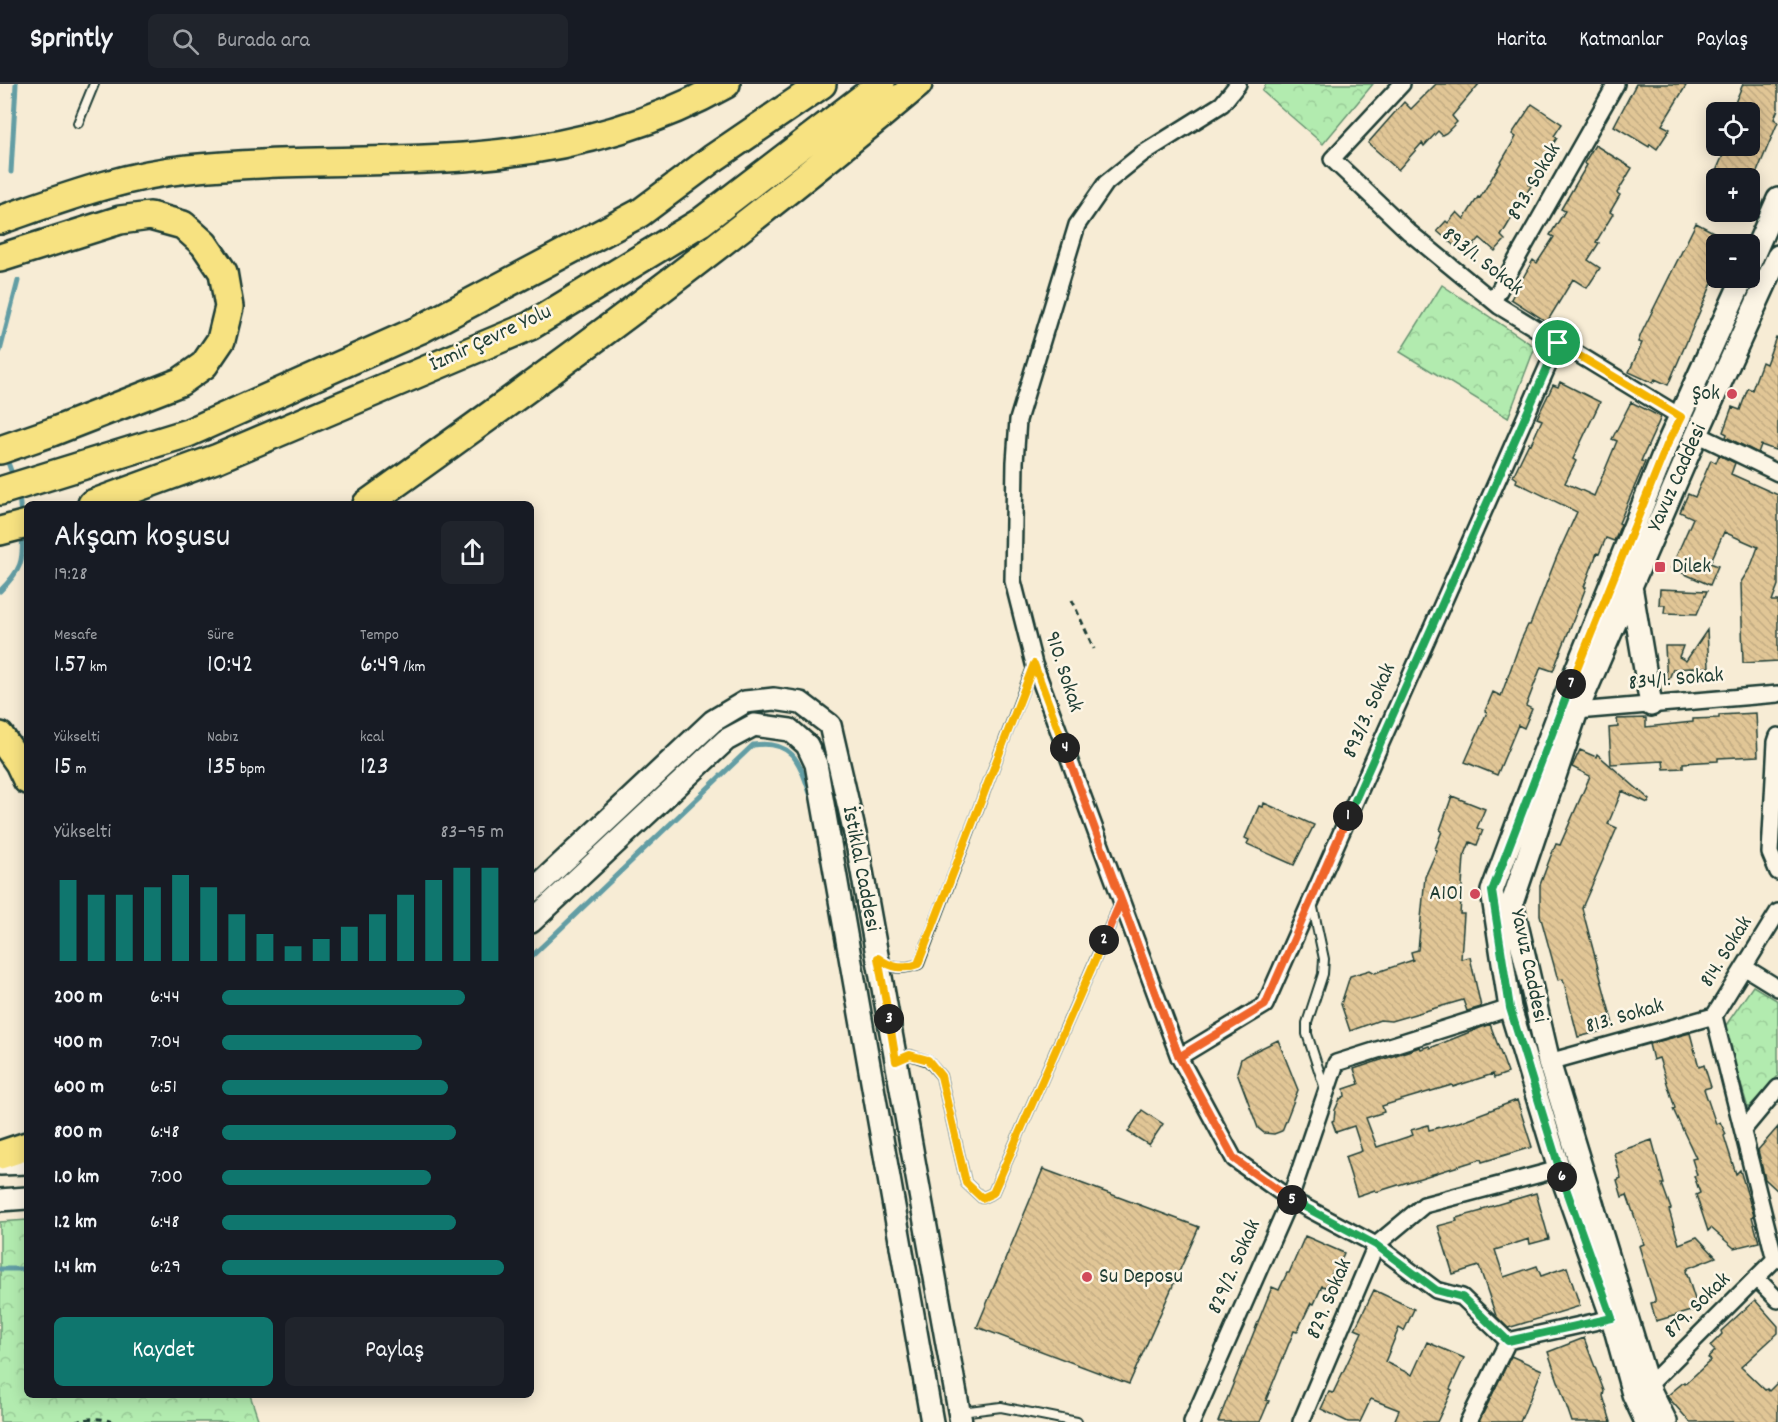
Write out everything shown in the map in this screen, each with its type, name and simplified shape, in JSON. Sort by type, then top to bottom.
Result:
[{"type":"highway","points":[[0,219],[148,174],[189,168],[476,156],[531,149],[592,137],[646,122],[726,84]]},
{"type":"highway","name":"İzmir Çevre Yolu","points":[[0,491],[188,433],[419,330],[640,213],[712,159],[822,84]]},
{"type":"highway","name":"İzmir Çevre Yolu","points":[[100,501],[218,458],[530,326],[701,222],[881,84]]},
{"type":"highway","points":[[371,501],[562,364],[675,278],[918,84]]},
{"type":"highway","points":[[0,258],[120,220],[150,216],[183,225],[204,244],[223,272],[229,307],[221,340],[204,365],[180,382],[0,450]]},
{"type":"highway","points":[[0,531],[24,525]]},
{"type":"highway","points":[[0,736],[24,774]]},
{"type":"highway","points":[[0,1155],[24,1147]]},
{"type":"main road","points":[[1760,240],[1778,200]]},
{"type":"main road","name":"Yavuz Caddesi","points":[[1666,1422],[1648,1386],[1549,1062],[1512,903],[1569,709],[1631,586],[1778,256]]},
{"type":"main road","name":"Yavuz Caddesi","points":[[1646,1422],[1633,1394],[1612,1318],[1558,1168],[1510,1008],[1492,891],[1569,709],[1667,445],[1739,288]]},
{"type":"main road","points":[[1631,586],[1651,705]]},
{"type":"main road","name":"İstiklal Caddesi","points":[[534,889],[713,721],[745,702],[774,699],[801,703],[830,725],[856,838],[960,1417]]},
{"type":"main road","name":"İstiklal Caddesi","points":[[534,919],[726,740],[754,726],[790,730],[807,745],[816,764],[932,1422]]},
{"type":"main road","points":[[0,1164],[24,1163]]},
{"type":"main road","points":[[0,1200],[24,1198]]},
{"type":"street","name":"910. Sokak","points":[[1238,84],[1222,104],[1142,154],[1106,183],[1077,225],[1018,420],[1013,581],[1034,664],[1179,1057],[1234,1159],[1290,1199],[1376,1245],[1436,1290],[1462,1297],[1508,1341]]},
{"type":"street","name":"893/1. Sokak","points":[[1402,84],[1332,159],[1409,232],[1493,301],[1681,417]]},
{"type":"street","name":"893. Sokak","points":[[1493,301],[1616,84]]},
{"type":"street","name":"893/3. Sokak","points":[[1179,1057],[1265,1005],[1558,343]]},
{"type":"street","points":[[1697,434],[1778,473]]},
{"type":"street","name":"834/1. Sokak","points":[[1569,709],[1651,705],[1778,694]]},
{"type":"street","points":[[1778,736],[1770,853],[1778,872]]},
{"type":"street","name":"814. Sokak","points":[[1714,1016],[1778,912]]},
{"type":"street","points":[[1744,967],[1778,988]]},
{"type":"street","name":"829/2. Sokak","points":[[1192,1422],[1290,1199],[1336,1063],[1510,1008]]},
{"type":"street","points":[[1714,1016],[1776,1258]]},
{"type":"street","name":"813. Sokak","points":[[1549,1062],[1714,1016]]},
{"type":"street","points":[[1743,1130],[1778,1088]]},
{"type":"street","name":"829. Sokak","points":[[1301,1422],[1376,1245],[1424,1205],[1558,1168]]},
{"type":"street","name":"879. Sokak","points":[[1648,1386],[1776,1258]]},
{"type":"street","points":[[1757,1279],[1778,1300]]},
{"type":"street","points":[[1468,1422],[1508,1341],[1612,1318]]},
{"type":"lane","points":[[78,123],[94,84]]},
{"type":"lane","points":[[878,958],[888,966],[904,969],[918,964],[1034,664]]},
{"type":"lane","points":[[1312,899],[1324,959],[1323,974],[1306,1023],[1307,1034],[1326,1092]]},
{"type":"lane","points":[[896,1061],[910,1055],[928,1060],[941,1076],[966,1183],[982,1198],[993,1193],[1121,901]]},
{"type":"lane","points":[[960,1417],[1001,1407],[1045,1418],[1077,1422]]},
{"type":"path","points":[[1072,600],[1094,649]]},
{"type":"path","points":[[76,1422],[90,1418],[112,1422]]},
{"type":"green space","points":[[1266,84],[1373,84],[1323,144],[1262,91]]},
{"type":"green space","points":[[1442,285],[1535,347],[1508,418],[1400,352]]},
{"type":"green space","points":[[1753,986],[1778,1001],[1778,1076],[1748,1108],[1724,1028]]},
{"type":"green space","points":[[24,1220],[24,1398],[251,1398],[259,1422],[0,1422],[0,1222]]},
{"type":"building","points":[[1436,84],[1479,84],[1452,116],[1457,122],[1446,133],[1442,135],[1438,131],[1424,146],[1422,143],[1398,170],[1368,143],[1404,102],[1411,109]]},
{"type":"building","points":[[1636,84],[1687,84],[1662,125],[1670,129],[1657,149],[1650,144],[1649,147],[1614,126]]},
{"type":"building","points":[[1743,84],[1778,84],[1778,109],[1774,119],[1778,122],[1759,168],[1717,168],[1723,156],[1760,156],[1760,102],[1735,102]]},
{"type":"building","points":[[1532,104],[1562,124],[1554,136],[1557,138],[1528,184],[1531,186],[1501,236],[1505,240],[1495,251],[1480,238],[1465,255],[1437,231],[1457,212],[1464,219],[1478,197],[1480,198],[1516,137],[1512,134]]},
{"type":"building","points":[[1595,145],[1632,168],[1617,193],[1620,195],[1610,212],[1613,214],[1588,260],[1600,268],[1587,288],[1573,279],[1547,322],[1511,299],[1533,260],[1537,263],[1554,237],[1550,235],[1565,211],[1561,209],[1587,165],[1584,163]]},
{"type":"building","points":[[1696,223],[1717,234],[1706,234],[1706,288],[1710,288],[1668,385],[1655,379],[1653,383],[1629,372],[1642,343],[1638,342]]},
{"type":"building","points":[[1776,337],[1778,338],[1778,443],[1775,450],[1761,445],[1758,453],[1726,437],[1727,434],[1723,432],[1732,407],[1740,410],[1748,388],[1752,390],[1762,362],[1766,364]]},
{"type":"building","points":[[1560,382],[1600,402],[1573,459],[1576,461],[1565,483],[1594,496],[1617,441],[1612,439],[1631,402],[1661,417],[1641,461],[1645,462],[1619,523],[1621,524],[1614,541],[1606,538],[1599,554],[1597,553],[1553,671],[1541,667],[1526,706],[1532,709],[1524,728],[1518,725],[1497,775],[1465,762],[1487,712],[1485,711],[1493,692],[1501,696],[1521,640],[1530,625],[1577,512],[1516,482],[1517,479],[1513,476],[1542,420],[1537,418],[1553,385],[1558,387]]},
{"type":"building","points":[[1719,455],[1735,463],[1731,474],[1778,495],[1778,585],[1772,601],[1778,601],[1778,661],[1743,663],[1741,582],[1751,566],[1758,547],[1724,532],[1710,563],[1718,566],[1710,585],[1671,568],[1693,518],[1680,512],[1688,494],[1695,497],[1711,460],[1716,463]]},
{"type":"building","points":[[1660,589],[1707,591],[1697,614],[1664,613],[1665,605],[1659,605]]},
{"type":"building","points":[[1707,630],[1709,667],[1673,669],[1667,684],[1665,646],[1683,646],[1679,657],[1686,661]]},
{"type":"building","points":[[1756,713],[1758,756],[1683,763],[1683,768],[1664,769],[1663,761],[1611,764],[1609,728],[1618,727],[1617,719],[1646,718],[1646,727],[1693,722],[1693,719],[1719,718],[1719,715]]},
{"type":"building","points":[[1580,750],[1596,757],[1597,754],[1650,800],[1648,803],[1622,791],[1608,824],[1617,828],[1582,908],[1614,1028],[1578,1037],[1563,979],[1558,980],[1540,915],[1540,885],[1556,844],[1560,845],[1590,776],[1572,767]]},
{"type":"building","points":[[1452,796],[1485,809],[1477,828],[1483,830],[1477,845],[1470,842],[1464,857],[1460,914],[1464,914],[1461,959],[1470,957],[1481,1007],[1467,1011],[1463,1000],[1391,1021],[1380,1020],[1350,1031],[1341,1004],[1350,976],[1370,970],[1375,973],[1413,960],[1411,952],[1418,950],[1425,877],[1437,850],[1435,849],[1442,831],[1440,830]]},
{"type":"building","points":[[1264,803],[1314,825],[1294,865],[1247,844],[1249,840],[1245,838],[1259,806],[1263,807]]},
{"type":"building","points":[[1490,1024],[1508,1073],[1494,1078],[1493,1074],[1382,1106],[1384,1112],[1366,1118],[1377,1147],[1413,1135],[1411,1130],[1428,1125],[1429,1130],[1459,1122],[1517,1100],[1532,1147],[1482,1162],[1481,1159],[1357,1196],[1345,1157],[1362,1151],[1354,1126],[1336,1132],[1332,1121],[1340,1099],[1345,1096],[1344,1089],[1359,1084],[1354,1069],[1420,1047],[1421,1049],[1429,1046],[1430,1048]]},
{"type":"building","points":[[1690,1033],[1699,1067],[1704,1065],[1711,1087],[1704,1089],[1716,1124],[1720,1122],[1726,1134],[1724,1136],[1736,1174],[1740,1170],[1759,1242],[1734,1248],[1711,1228],[1708,1231],[1696,1195],[1700,1193],[1694,1176],[1697,1175],[1692,1159],[1696,1158],[1673,1109],[1675,1108],[1659,1058],[1653,1060],[1649,1044]]},
{"type":"building","points":[[1278,1040],[1298,1090],[1282,1131],[1274,1134],[1264,1133],[1258,1128],[1237,1072],[1241,1059]]},
{"type":"building","points":[[1142,1110],[1163,1124],[1149,1145],[1128,1132]]},
{"type":"building","points":[[1778,1127],[1778,1191],[1765,1179],[1758,1150]]},
{"type":"building","points":[[1652,1140],[1679,1244],[1697,1237],[1716,1257],[1688,1268],[1686,1271],[1698,1309],[1656,1321],[1651,1303],[1655,1302],[1655,1298],[1639,1246],[1644,1244],[1627,1195],[1622,1197],[1617,1180],[1621,1178],[1614,1153]]},
{"type":"building","name":"Su Deposu","points":[[1043,1169],[1199,1227],[1129,1384],[977,1327]]},
{"type":"building","points":[[1536,1193],[1549,1239],[1530,1244],[1529,1239],[1495,1250],[1504,1277],[1537,1266],[1541,1276],[1567,1267],[1580,1306],[1508,1328],[1496,1316],[1479,1266],[1453,1274],[1438,1226],[1457,1221],[1456,1218],[1482,1211],[1482,1209]]},
{"type":"building","points":[[1305,1236],[1344,1253],[1336,1272],[1333,1271],[1326,1287],[1322,1286],[1297,1332],[1294,1331],[1266,1400],[1269,1401],[1260,1422],[1218,1422],[1272,1287],[1279,1290]]},
{"type":"building","points":[[1374,1290],[1414,1309],[1404,1331],[1399,1328],[1385,1362],[1412,1375],[1427,1342],[1464,1358],[1437,1422],[1394,1422],[1399,1410],[1371,1399],[1360,1422],[1348,1422],[1321,1409],[1329,1392],[1333,1393],[1362,1332],[1355,1329]]},
{"type":"building","points":[[1755,1300],[1778,1326],[1778,1333],[1741,1367],[1765,1390],[1769,1391],[1778,1382],[1778,1422],[1690,1422],[1667,1396],[1684,1382],[1685,1384],[1711,1360],[1708,1358],[1715,1351],[1710,1346],[1722,1334],[1721,1331]]},
{"type":"building","points":[[1584,1338],[1604,1391],[1603,1396],[1611,1422],[1572,1422],[1548,1352]]},
{"type":"building","points":[[1511,1356],[1542,1370],[1520,1422],[1479,1422]]},
{"type":"waterway","points":[[11,172],[16,84]]},
{"type":"waterway","points":[[0,351],[18,281]]},
{"type":"waterway","points":[[6,457],[14,479]]},
{"type":"waterway","points":[[19,493],[21,517]]},
{"type":"waterway","points":[[0,591],[20,565],[22,532]]},
{"type":"waterway","points":[[534,954],[753,745],[779,746],[794,757],[812,799]]},
{"type":"waterway","points":[[0,1269],[24,1269]]},
{"type":"place","name":"Şok","points":[[1732,394]]},
{"type":"place","name":"Dilek","points":[[1660,567]]},
{"type":"place","name":"A101","points":[[1475,894]]},
{"type":"place","name":"Su Deposu","points":[[1087,1277]]},
{"type":"route","points":[[1558,343],[1265,1005],[1179,1057],[1121,901],[993,1193],[982,1198],[966,1183],[941,1076],[928,1060],[910,1055],[896,1061],[878,958],[888,966],[904,969],[918,964],[1034,664],[1179,1057],[1234,1159],[1290,1199],[1376,1245],[1436,1290],[1462,1297],[1508,1341],[1612,1318],[1558,1168],[1510,1008],[1492,891],[1562,707],[1667,445],[1681,417],[1558,343]]}]
